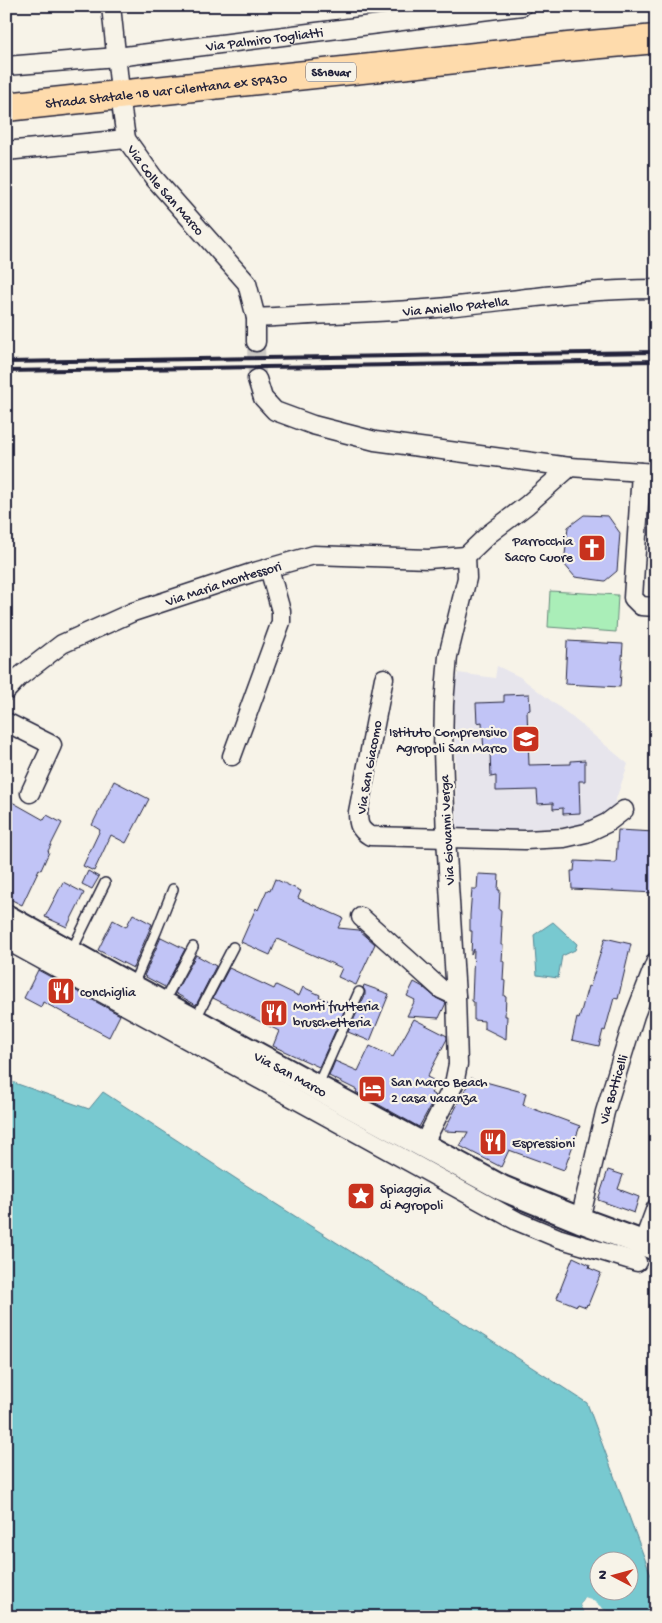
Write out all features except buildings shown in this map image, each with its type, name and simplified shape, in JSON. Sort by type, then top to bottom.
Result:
[{"type":"highway","name":"Strada Statale 18 var Cilentana ex SP430","points":[[6,107],[656,39]]},
{"type":"main road","name":"Via San Marco","points":[[6,917],[502,1188],[580,1220],[645,1251]]},
{"type":"street","points":[[111,6],[119,82]]},
{"type":"street","name":"Via Palmiro Togliatti","points":[[6,66],[117,57],[438,12],[522,6]]},
{"type":"street","points":[[122,110],[126,139]]},
{"type":"street","name":"Via Colle San Marco","points":[[6,151],[126,139],[154,178],[247,283],[256,318],[256,342]]},
{"type":"street","name":"Via Aniello Patella","points":[[256,318],[437,308],[560,294],[656,289]]},
{"type":"street","points":[[257,380],[263,398],[275,412],[312,425],[375,441],[570,466],[648,473],[633,598],[641,606],[656,607]]},
{"type":"street","points":[[466,556],[489,534],[527,505],[570,466]]},
{"type":"street","name":"Via Maria Montessori","points":[[6,691],[19,676],[62,644],[133,612],[268,568],[314,555],[428,559],[466,556]]},
{"type":"street","name":"Via Giovanni Verga","points":[[423,1145],[454,1084],[458,1064],[443,752],[448,656],[467,578],[466,556]]},
{"type":"street","points":[[232,756],[281,622],[281,610],[268,568]]},
{"type":"street","name":"Via San Giacomo","points":[[384,678],[358,812],[358,823],[362,832],[370,836],[446,838]]},
{"type":"street","points":[[6,722],[52,745],[30,793]]},
{"type":"street","points":[[446,838],[525,840],[564,838],[586,833],[607,823],[624,810]]},
{"type":"street","points":[[361,917],[441,989],[456,996]]},
{"type":"street","points":[[6,940],[517,1221],[558,1238],[645,1251],[656,1208]]},
{"type":"street","name":"Via Botticelli","points":[[580,1220],[605,1112],[635,1015],[656,961]]},
{"type":"lane","points":[[71,952],[105,883]]},
{"type":"lane","points":[[132,987],[173,889]]},
{"type":"lane","points":[[163,1004],[193,947]]},
{"type":"lane","points":[[195,1020],[233,947]]},
{"type":"lane","points":[[317,1088],[359,992]]},
{"type":"shaded area","name":"Istituto Comprensivo Agropoli San Marco","points":[[497,666],[520,677],[628,764],[613,808],[608,815],[582,826],[513,830],[457,830],[454,697],[458,673],[495,678]]},
{"type":"green space","points":[[550,591],[618,595],[616,632],[548,627]]},
{"type":"water","points":[[553,922],[577,944],[575,950],[562,956],[558,978],[537,975],[534,935]]},
{"type":"water","points":[[6,1080],[89,1109],[103,1092],[587,1403],[656,1589],[648,1616],[621,1615],[602,1609],[591,1600],[640,1600],[640,1550],[590,1550],[590,1600],[585,1597],[580,1605],[586,1617],[6,1617]]},
{"type":"pier","points":[[585,1597],[605,1610],[616,1614],[651,1617],[616,1617],[603,1612],[586,1600],[583,1605],[589,1617],[586,1617],[580,1605]]},
{"type":"tunnel","points":[[256,342],[257,379]]},
{"type":"railway","points":[[6,362],[656,352]]},
{"type":"railway","points":[[6,371],[656,361]]},
{"type":"place","name":"Parrocchia Sacro Cuore","points":[[592,548]]},
{"type":"place","name":"Istituto Comprensivo Agropoli San Marco","points":[[526,739]]},
{"type":"place","name":"conchiglia","points":[[61,991]]},
{"type":"place","name":"Monti frutteria bruschetteria","points":[[274,1013]]},
{"type":"place","name":"San Marco Beach 2 casa vacanza","points":[[372,1089]]},
{"type":"place","name":"Espressioni","points":[[493,1142]]},
{"type":"place","name":"Spiaggia di Agropoli","points":[[361,1196]]}]
